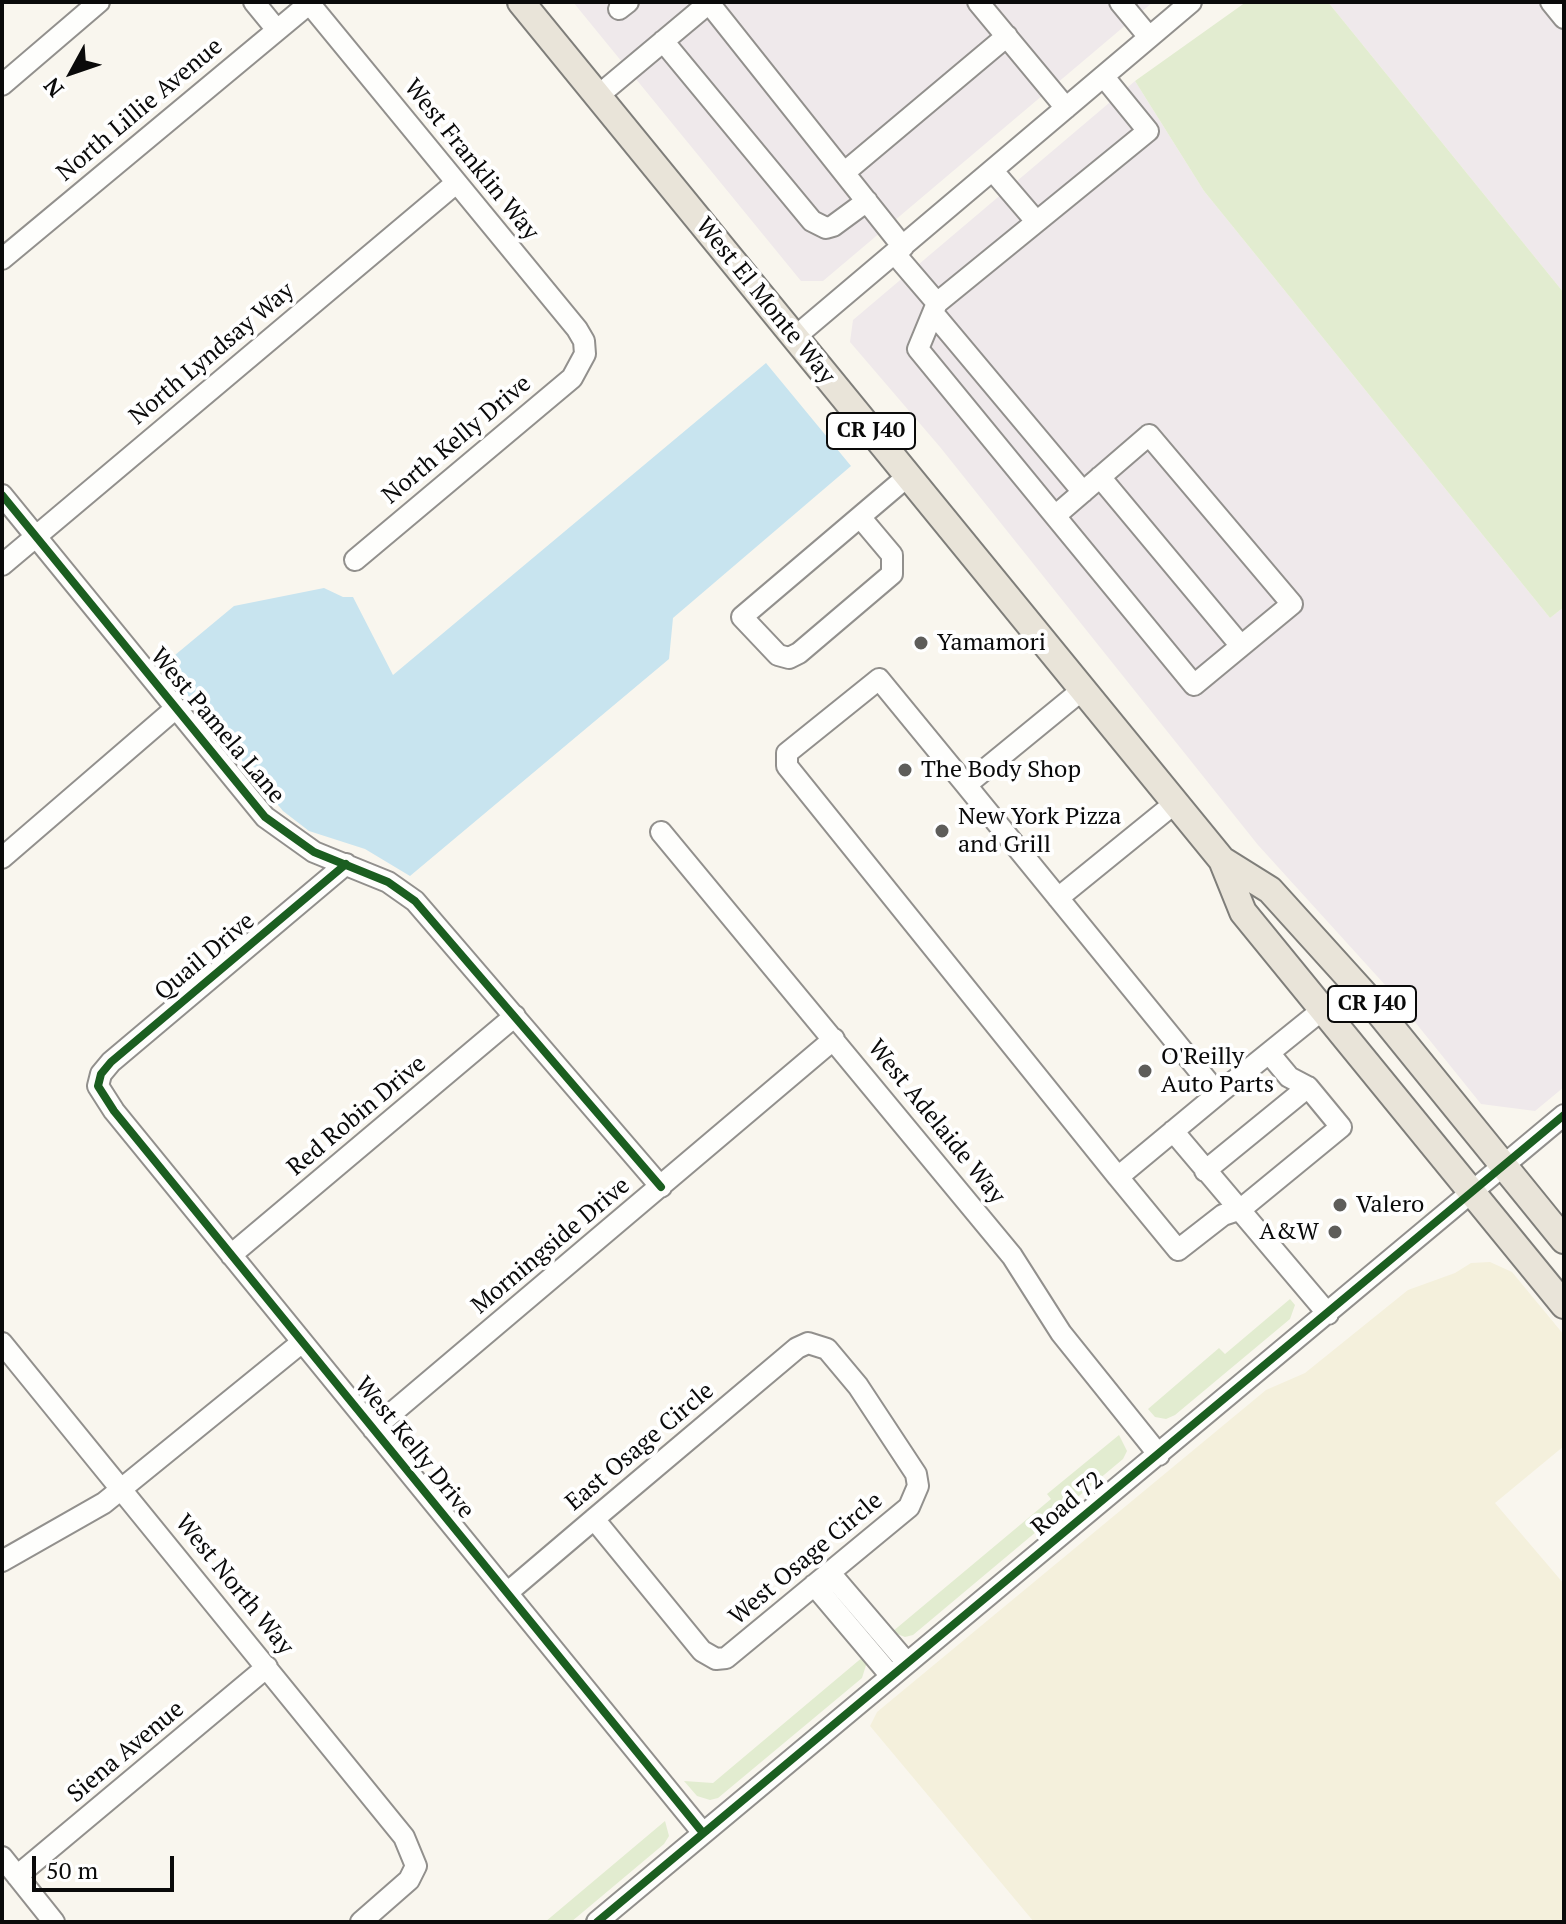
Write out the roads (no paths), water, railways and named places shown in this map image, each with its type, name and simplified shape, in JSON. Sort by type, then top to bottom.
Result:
[{"type":"main road","name":"West El Monte Way","points":[[521,2],[1222,860],[1243,912],[1472,1192]]},
{"type":"main road","name":"West El Monte Way","points":[[1222,860],[1270,890],[1365,995],[1504,1166]]},
{"type":"main road","name":"CR J40","points":[[1504,1166],[1564,1240]]},
{"type":"main road","name":"CR J40","points":[[1472,1192],[1564,1305]]},
{"type":"street","points":[[2,85],[99,2]]},
{"type":"street","points":[[254,2],[277,30]]},
{"type":"street","points":[[599,95],[709,2],[867,201],[935,308],[1083,492]]},
{"type":"street","points":[[978,2],[1066,108]]},
{"type":"street","points":[[1120,2],[1149,37]]},
{"type":"street","points":[[795,337],[1191,2]]},
{"type":"street","points":[[1551,2],[1564,18]]},
{"type":"street","name":"North Lillie Avenue","points":[[3,257],[310,3]]},
{"type":"street","name":"West Franklin Way","points":[[310,3],[577,329],[584,341],[585,354]]},
{"type":"street","points":[[845,172],[1007,36]]},
{"type":"street","points":[[663,41],[812,221],[826,228],[833,226],[867,201]]},
{"type":"street","points":[[1055,516],[1149,435],[1292,604],[1194,685],[1055,516],[918,349],[935,308],[1035,220],[1048,215],[1148,131],[1104,77]]},
{"type":"street","points":[[993,171],[1035,220]]},
{"type":"street","name":"North Lyndsay Way","points":[[2,565],[456,183]]},
{"type":"street","name":"North Kelly Drive","points":[[355,560],[572,378],[585,354]]},
{"type":"street","points":[[860,517],[892,555],[895,565],[892,574],[799,653],[789,658],[778,655],[742,617],[908,476]]},
{"type":"street","points":[[1100,477],[1241,646]]},
{"type":"street","name":"West Pamela Lane","points":[[2,495],[265,817],[314,852],[388,882],[415,901],[661,1187]]},
{"type":"street","points":[[1218,1094],[879,679],[787,753],[787,766],[1178,1250],[1223,1215],[1241,1209],[1341,1127],[1308,1087],[1289,1077],[1269,1053]]},
{"type":"street","points":[[966,785],[1082,690]]},
{"type":"street","points":[[2,858],[176,708]]},
{"type":"street","points":[[1058,898],[1175,803]]},
{"type":"street","name":"West Adelaide Way","points":[[661,832],[1012,1256],[1061,1333],[1159,1455]]},
{"type":"street","name":"Quail Drive","points":[[98,1086],[101,1074],[111,1062],[346,864]]},
{"type":"street","points":[[1118,1177],[1322,1010]]},
{"type":"street","name":"Red Robin Drive","points":[[231,1255],[515,1016]]},
{"type":"street","name":"Morningside Drive","points":[[373,1429],[834,1039]]},
{"type":"street","name":"West Kelly Drive","points":[[98,1086],[103,1098],[301,1343],[703,1833]]},
{"type":"street","points":[[1205,1171],[1308,1087]]},
{"type":"street","name":"Road 72","points":[[597,1922],[1564,1115]]},
{"type":"street","points":[[1173,1131],[1328,1314]]},
{"type":"street","name":"West North Way","points":[[2,1343],[404,1837],[416,1866],[409,1880],[361,1922]]},
{"type":"street","points":[[2,1561],[84,1516],[301,1343]]},
{"type":"street","name":"West Osage Circle","points":[[594,1519],[702,1651],[716,1659],[734,1654],[909,1507],[918,1486],[916,1474],[858,1386],[827,1349],[808,1343]]},
{"type":"street","name":"East Osage Circle","points":[[507,1593],[808,1343]]},
{"type":"street","points":[[822,1579],[899,1669]]},
{"type":"street","name":"Siena Avenue","points":[[17,1876],[267,1667]]},
{"type":"street","points":[[2,1857],[54,1922]]},
{"type":"water","points":[[766,363],[851,466],[673,618],[669,659],[410,876],[365,849],[309,831],[283,811],[163,665],[234,606],[324,588],[343,597],[353,597],[393,675]]},
{"type":"place","name":"Yamamori","points":[[921,643]]},
{"type":"place","name":"The Body Shop","points":[[905,770]]},
{"type":"place","name":"New York Pizza and Grill","points":[[942,831]]},
{"type":"place","name":"O'Reilly Auto Parts","points":[[1145,1071]]},
{"type":"place","name":"Valero","points":[[1340,1205]]},
{"type":"place","name":"A&W","points":[[1335,1232]]}]
